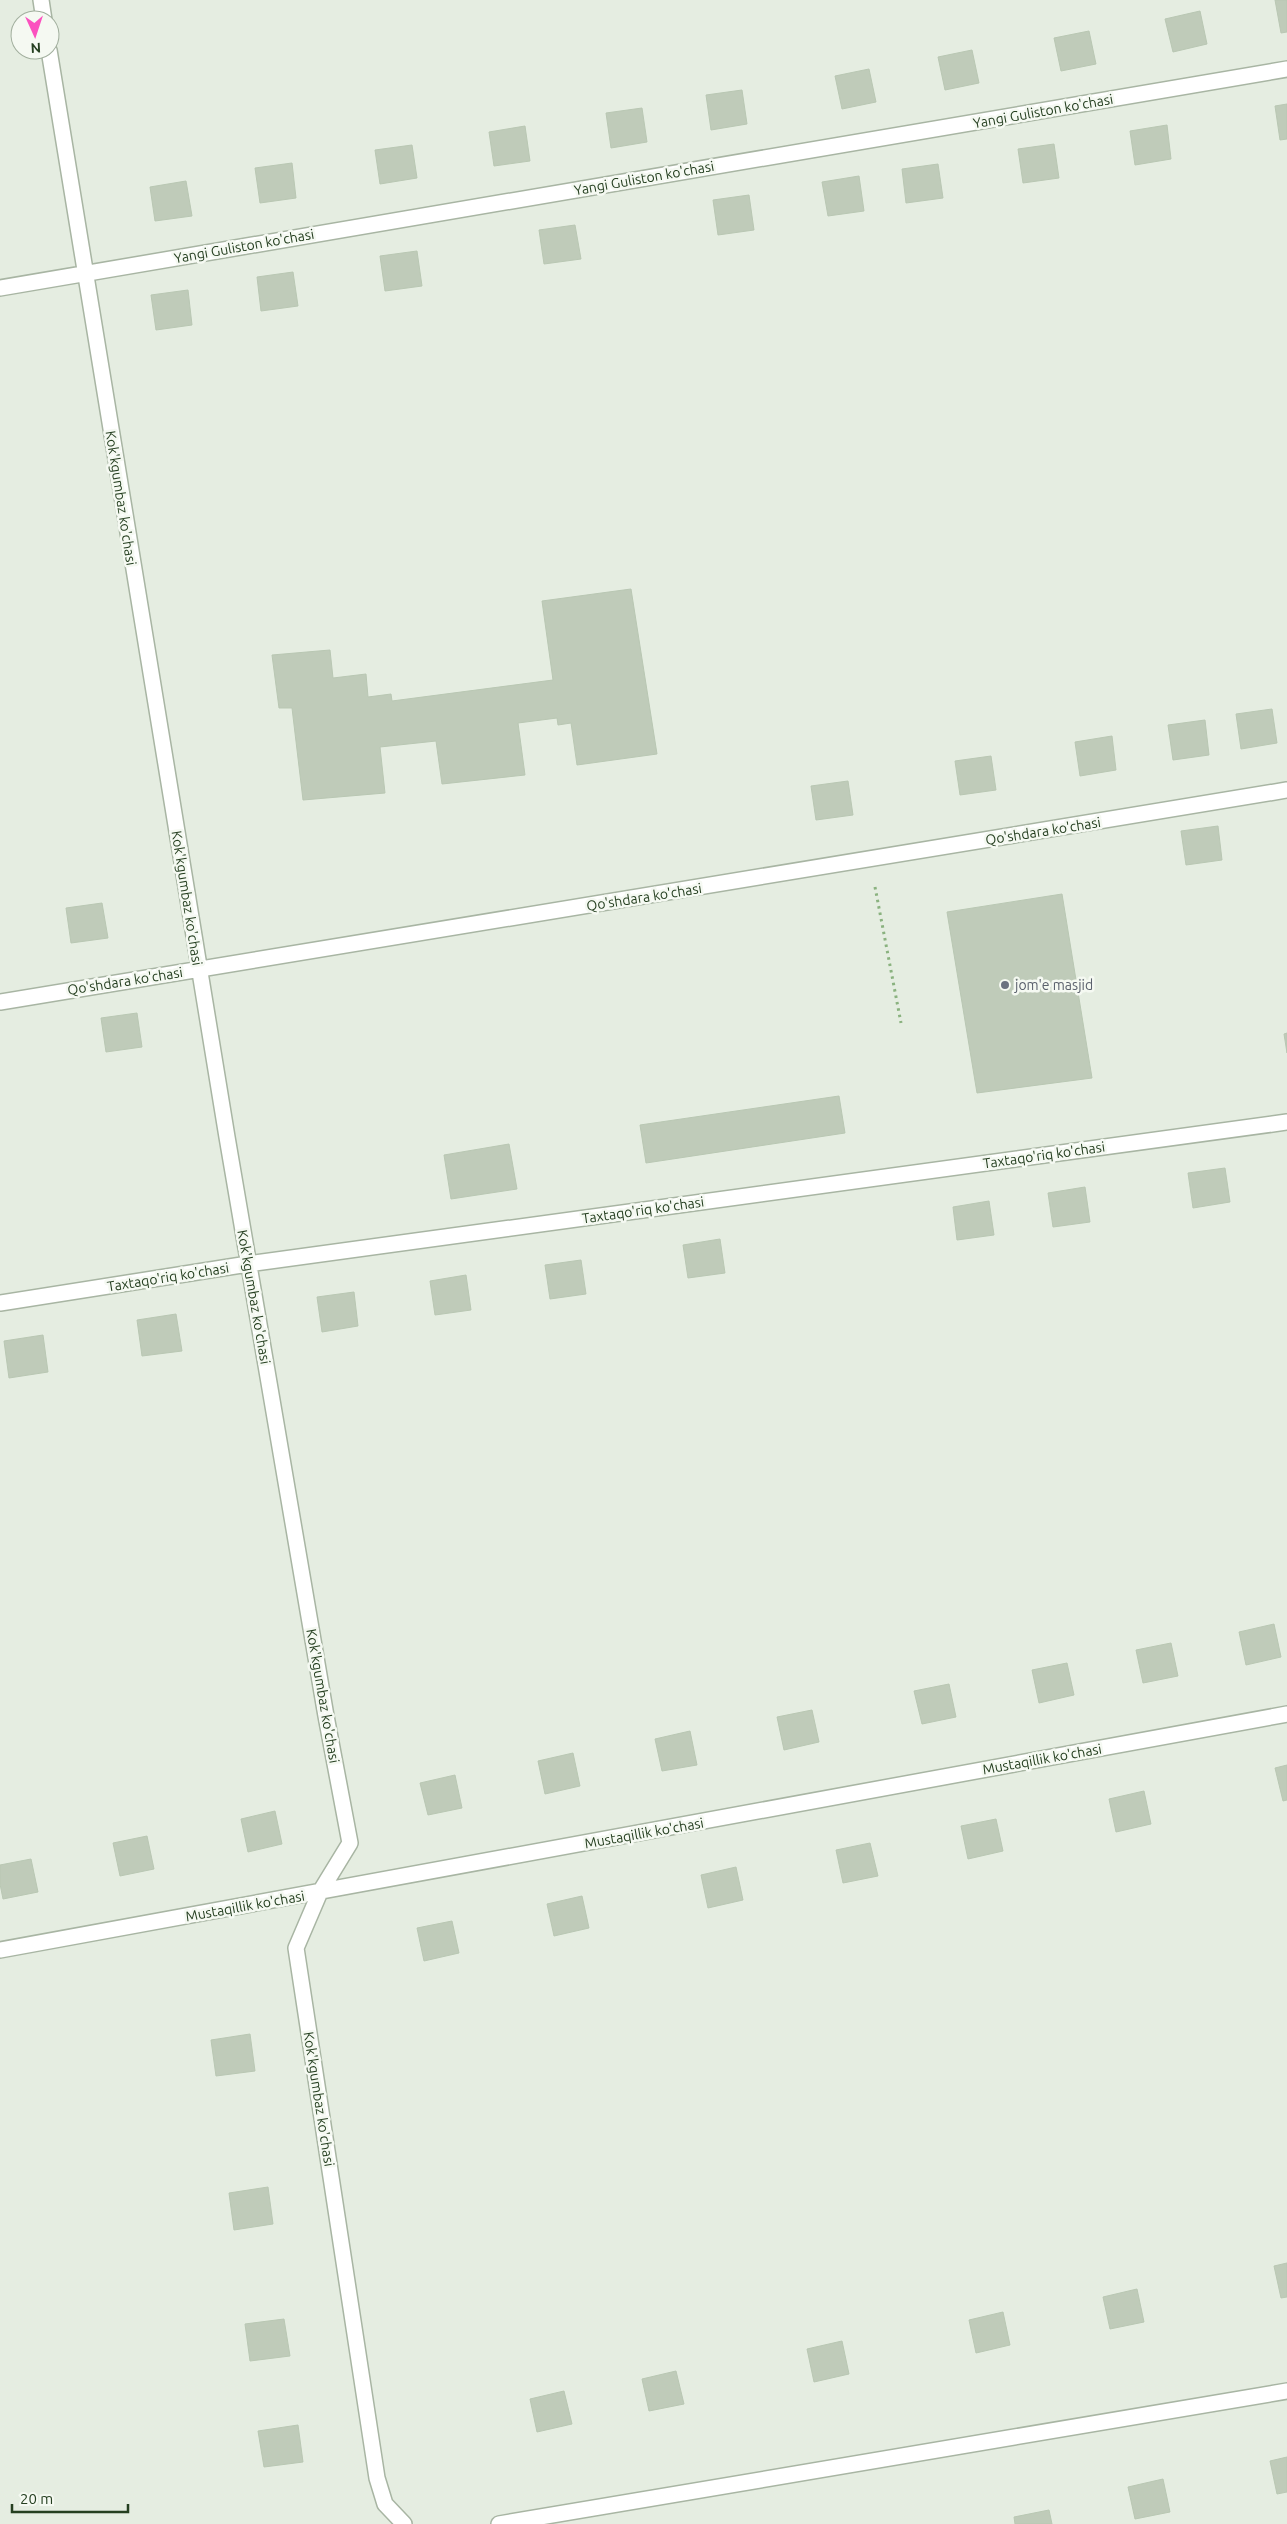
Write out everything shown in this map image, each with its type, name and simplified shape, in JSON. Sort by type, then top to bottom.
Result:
[{"type":"street","name":"Kok'kgumbaz ko'chasi","points":[[51,60],[248,1264],[324,1706],[350,1842],[320,1892],[296,1948],[377,2478],[385,2504],[404,2524]]},
{"type":"street","name":"Yangi Guliston ko'chasi","points":[[0,288],[1287,69]]},
{"type":"street","name":"Qo'shdara ko'chasi","points":[[0,1002],[1287,790]]},
{"type":"street","name":"Taxtaqo'riq ko'chasi","points":[[0,1303],[248,1264],[1287,1122]]},
{"type":"street","name":"Mustaqillik ko'chasi","points":[[0,1950],[1287,1714]]},
{"type":"street","points":[[499,2524],[1287,2391]]},
{"type":"path","points":[[870,859],[900,1023]]},
{"type":"building","points":[[1275,0],[1287,0],[1287,32],[1281,33]]},
{"type":"building","points":[[1200,11],[1207,44],[1173,52],[1165,19]]},
{"type":"building","points":[[1089,31],[1096,64],[1061,71],[1054,38]]},
{"type":"building","points":[[972,50],[979,83],[945,90],[938,57]]},
{"type":"building","points":[[869,69],[876,102],[842,109],[835,76]]},
{"type":"building","points":[[742,90],[747,124],[711,130],[706,95]]},
{"type":"building","points":[[1287,104],[1287,139],[1280,140],[1275,106]]},
{"type":"building","points":[[642,108],[647,142],[611,148],[606,113]]},
{"type":"building","points":[[1167,125],[1171,159],[1135,165],[1130,131]]},
{"type":"building","points":[[525,126],[530,161],[494,166],[489,132]]},
{"type":"building","points":[[1054,144],[1059,178],[1023,183],[1018,149]]},
{"type":"building","points":[[412,145],[417,178],[380,184],[375,150]]},
{"type":"building","points":[[292,163],[296,198],[260,203],[255,168]]},
{"type":"building","points":[[938,164],[943,198],[906,203],[902,169]]},
{"type":"building","points":[[859,176],[864,211],[828,216],[822,182]]},
{"type":"building","points":[[186,181],[192,216],[155,221],[150,187]]},
{"type":"building","points":[[749,195],[754,230],[718,235],[713,200]]},
{"type":"building","points":[[575,225],[581,259],[544,264],[539,230]]},
{"type":"building","points":[[417,251],[422,286],[385,291],[380,256]]},
{"type":"building","points":[[293,272],[298,306],[261,311],[257,277]]},
{"type":"building","points":[[188,290],[192,325],[156,330],[151,295]]},
{"type":"building","points":[[631,589],[657,754],[577,765],[571,723],[558,725],[557,718],[518,723],[525,775],[442,784],[436,741],[380,747],[385,793],[303,800],[292,708],[279,708],[272,655],[330,650],[333,678],[366,674],[368,697],[391,694],[392,701],[553,680],[542,601]]},
{"type":"building","points":[[1272,709],[1277,743],[1241,749],[1236,714]]},
{"type":"building","points":[[1205,720],[1209,755],[1173,760],[1168,725]]},
{"type":"building","points":[[1112,736],[1116,770],[1080,776],[1075,742]]},
{"type":"building","points":[[991,756],[996,790],[960,795],[955,761]]},
{"type":"building","points":[[848,781],[853,815],[816,820],[811,786]]},
{"type":"building","points":[[1218,826],[1222,860],[1186,865],[1181,831]]},
{"type":"building","points":[[1062,894],[1092,1078],[977,1093],[947,912]]},
{"type":"building","points":[[102,903],[108,938],[71,943],[66,908]]},
{"type":"building","points":[[137,1013],[142,1047],[106,1052],[101,1018]]},
{"type":"building","points":[[1287,1033],[1287,1053],[1284,1034]]},
{"type":"building","points":[[839,1096],[845,1133],[646,1163],[640,1125]]},
{"type":"building","points":[[509,1144],[517,1189],[451,1199],[444,1155]]},
{"type":"building","points":[[1225,1168],[1230,1202],[1193,1208],[1188,1173]]},
{"type":"building","points":[[1085,1187],[1090,1222],[1053,1227],[1048,1193]]},
{"type":"building","points":[[989,1201],[994,1235],[957,1240],[953,1207]]},
{"type":"building","points":[[720,1239],[725,1273],[688,1278],[683,1245]]},
{"type":"building","points":[[581,1260],[586,1294],[550,1299],[545,1265]]},
{"type":"building","points":[[466,1275],[471,1310],[435,1315],[430,1281]]},
{"type":"building","points":[[354,1292],[358,1326],[322,1332],[317,1297]]},
{"type":"building","points":[[176,1314],[182,1351],[142,1356],[137,1320]]},
{"type":"building","points":[[43,1335],[48,1372],[9,1378],[4,1341]]},
{"type":"building","points":[[1274,1624],[1281,1657],[1246,1665],[1239,1632]]},
{"type":"building","points":[[1171,1643],[1178,1676],[1143,1683],[1136,1650]]},
{"type":"building","points":[[1067,1663],[1074,1695],[1039,1703],[1032,1670]]},
{"type":"building","points":[[949,1684],[956,1717],[922,1724],[914,1691]]},
{"type":"building","points":[[812,1710],[819,1742],[784,1750],[777,1717]]},
{"type":"building","points":[[690,1731],[697,1765],[662,1771],[655,1739]]},
{"type":"building","points":[[573,1753],[580,1786],[545,1794],[538,1761]]},
{"type":"building","points":[[1287,1765],[1287,1800],[1283,1801],[1275,1768]]},
{"type":"building","points":[[455,1775],[462,1808],[428,1815],[420,1783]]},
{"type":"building","points":[[1144,1791],[1151,1824],[1116,1832],[1109,1799]]},
{"type":"building","points":[[275,1811],[282,1844],[248,1852],[241,1819]]},
{"type":"building","points":[[996,1819],[1003,1851],[968,1859],[961,1826]]},
{"type":"building","points":[[147,1836],[154,1869],[120,1876],[113,1843]]},
{"type":"building","points":[[870,1843],[878,1876],[843,1883],[836,1850]]},
{"type":"building","points":[[31,1859],[38,1892],[3,1899],[0,1884],[0,1865]]},
{"type":"building","points":[[736,1867],[743,1900],[708,1908],[701,1875]]},
{"type":"building","points":[[582,1896],[589,1928],[554,1936],[547,1904]]},
{"type":"building","points":[[452,1921],[459,1953],[424,1961],[417,1928]]},
{"type":"building","points":[[250,2034],[255,2071],[216,2076],[211,2040]]},
{"type":"building","points":[[268,2187],[273,2224],[234,2230],[229,2193]]},
{"type":"building","points":[[1287,2263],[1287,2297],[1281,2298],[1274,2266]]},
{"type":"building","points":[[1137,2289],[1144,2322],[1110,2329],[1103,2297]]},
{"type":"building","points":[[1003,2312],[1010,2345],[976,2353],[969,2320]]},
{"type":"building","points":[[284,2319],[290,2356],[250,2361],[245,2324]]},
{"type":"building","points":[[842,2341],[849,2374],[814,2382],[807,2349]]},
{"type":"building","points":[[676,2371],[684,2404],[649,2411],[642,2379]]},
{"type":"building","points":[[564,2391],[572,2424],[537,2432],[530,2399]]},
{"type":"building","points":[[298,2425],[303,2462],[264,2467],[258,2431]]},
{"type":"building","points":[[1287,2457],[1287,2492],[1277,2494],[1270,2461]]},
{"type":"building","points":[[1163,2479],[1170,2512],[1135,2519],[1128,2487]]},
{"type":"building","points":[[1049,2510],[1052,2524],[1015,2524],[1014,2517]]},
{"type":"place","name":"jom'e masjid","points":[[1005,985]]}]
